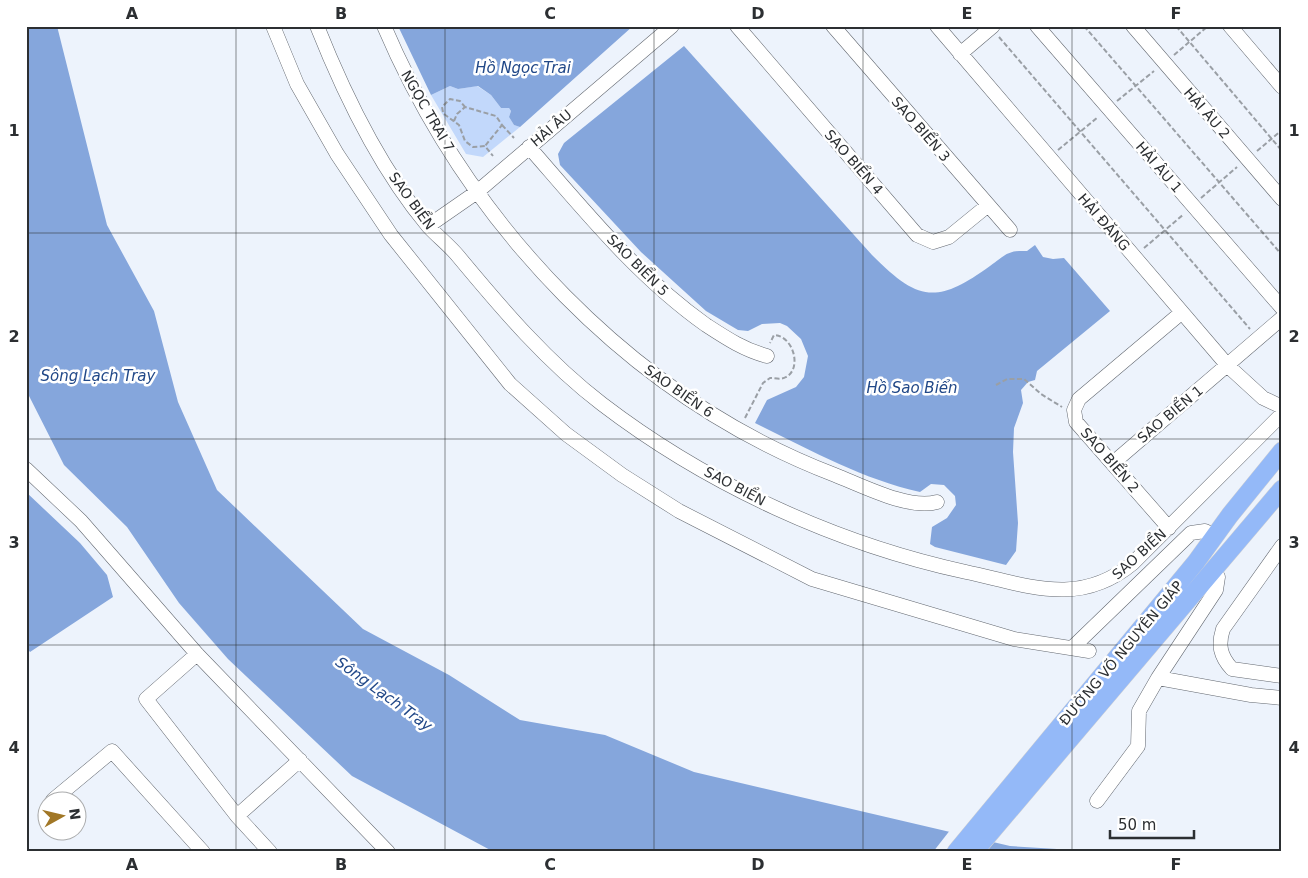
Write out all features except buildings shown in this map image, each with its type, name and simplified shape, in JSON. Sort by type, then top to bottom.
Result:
[{"type":"main road","name":"ĐƯỜNG VÕ NGUYÊN GIÁP","points":[[956,852],[1196,562],[1230,514],[1282,451]]},
{"type":"main road","name":"ĐƯỜNG VÕ NGUYÊN GIÁP","points":[[974,852],[1282,489]]},
{"type":"street","points":[[272,26],[296,84],[337,154],[391,235],[510,384],[566,434],[622,475],[679,511],[812,579],[1014,639],[1089,651]]},
{"type":"street","name":"SAO BIỂN","points":[[317,26],[340,81],[379,153],[428,226],[455,252],[503,312],[551,359],[602,404],[659,443],[749,496],[838,535],[916,561],[1009,583],[1067,590],[1084,588],[1108,581],[1133,563],[1282,414]]},
{"type":"street","name":"NGỌC TRAI 7","points":[[384,26],[418,98],[477,192]]},
{"type":"street","name":"HẢI ÂU","points":[[428,226],[477,192],[672,26]]},
{"type":"street","name":"SAO BIỂN 4","points":[[737,26],[917,235],[933,242],[949,237],[987,206]]},
{"type":"street","name":"SAO BIỂN 3","points":[[834,26],[987,206],[1010,230]]},
{"type":"street","name":"HẢI ĐĂNG","points":[[937,26],[1228,366],[1263,398],[1282,407]]},
{"type":"street","name":"HẢI ÂU 1","points":[[1037,26],[1282,308]]},
{"type":"street","name":"HẢI ÂU 2","points":[[1133,26],[1282,199]]},
{"type":"street","points":[[1230,26],[1282,87]]},
{"type":"street","points":[[960,54],[994,30]]},
{"type":"street","name":"SAO BIỂN 5","points":[[529,147],[618,247],[669,296],[726,338],[753,353],[768,349]]},
{"type":"street","name":"SAO BIỂN 6","points":[[477,192],[550,281],[594,325],[658,378],[750,436],[817,468],[916,503],[924,505],[937,502]]},
{"type":"street","points":[[1074,410],[1079,399],[1182,313]]},
{"type":"street","name":"SAO BIỂN 1","points":[[1112,463],[1282,318]]},
{"type":"street","name":"SAO BIỂN 2","points":[[1074,410],[1076,422],[1169,528]]},
{"type":"street","points":[[26,469],[81,521],[197,654],[388,852]]},
{"type":"street","points":[[1072,648],[1191,532],[1206,531],[1216,536]]},
{"type":"street","points":[[1282,546],[1224,629],[1219,641],[1220,652],[1232,669],[1282,676]]},
{"type":"street","points":[[1097,802],[1138,746],[1139,711],[1158,678],[1216,590],[1218,577],[1211,572]]},
{"type":"street","points":[[197,654],[146,699],[237,816],[270,852]]},
{"type":"street","points":[[1158,678],[1251,695],[1282,698]]},
{"type":"street","points":[[65,790],[112,751],[203,852]]},
{"type":"street","points":[[237,816],[300,760]]},
{"type":"path","points":[[1084,26],[1282,255]]},
{"type":"path","points":[[1176,26],[1282,151]]},
{"type":"path","points":[[1170,58],[1208,26]]},
{"type":"path","points":[[994,30],[1255,333]]},
{"type":"path","points":[[1115,103],[1160,66]]},
{"type":"path","points":[[502,124],[484,146],[473,148],[468,144],[462,129],[444,114],[442,107],[450,99],[460,101],[465,107],[496,116],[514,138]]},
{"type":"path","points":[[454,121],[457,114],[465,107]]},
{"type":"path","points":[[1058,150],[1104,112]]},
{"type":"path","points":[[437,116],[444,114]]},
{"type":"path","points":[[1252,154],[1282,130]]},
{"type":"path","points":[[484,146],[493,156]]},
{"type":"path","points":[[1198,200],[1241,164]]},
{"type":"path","points":[[1143,248],[1188,211]]},
{"type":"path","points":[[742,422],[763,383],[770,378],[783,379],[788,376],[792,368],[794,357],[792,347],[787,339],[774,335],[768,349]]},
{"type":"path","points":[[996,385],[1007,379],[1024,379],[1054,403],[1074,410]]},
{"type":"shaded area","points":[[450,86],[458,89],[477,86],[491,95],[501,108],[509,108],[511,111],[509,117],[514,125],[520,127],[483,157],[466,154],[431,95]]},
{"type":"water","name":"Sông Lạch Tray","points":[[26,26],[57,26],[107,225],[154,311],[178,402],[217,490],[363,629],[449,675],[520,720],[605,735],[694,772],[1010,846],[1106,852],[494,852],[352,776],[228,659],[179,603],[127,527],[64,465],[26,390]]},
{"type":"water","name":"Hồ Ngọc Trai","points":[[398,26],[633,26],[520,127],[514,125],[509,117],[511,111],[509,108],[501,108],[491,95],[478,86],[458,89],[450,86],[431,95]]},
{"type":"water","name":"Hồ Sao Biển","points":[[684,46],[872,255],[902,282],[915,289],[941,292],[971,279],[1007,254],[1015,251],[1027,251],[1035,245],[1043,257],[1053,259],[1064,258],[1110,311],[1037,371],[1035,380],[1028,382],[1021,390],[1023,403],[1014,428],[1013,452],[1018,523],[1016,551],[1006,565],[935,547],[930,544],[932,527],[947,518],[956,505],[955,496],[944,485],[931,484],[920,492],[898,486],[856,471],[815,453],[755,423],[767,400],[796,387],[804,377],[808,356],[801,339],[787,326],[780,323],[762,324],[748,331],[738,330],[706,311],[641,252],[560,165],[558,154],[564,143]]},
{"type":"water","points":[[26,492],[80,543],[107,575],[113,597],[30,652],[26,647]]},
{"type":"pier","points":[[951,829],[996,840],[986,852],[933,852]]}]
